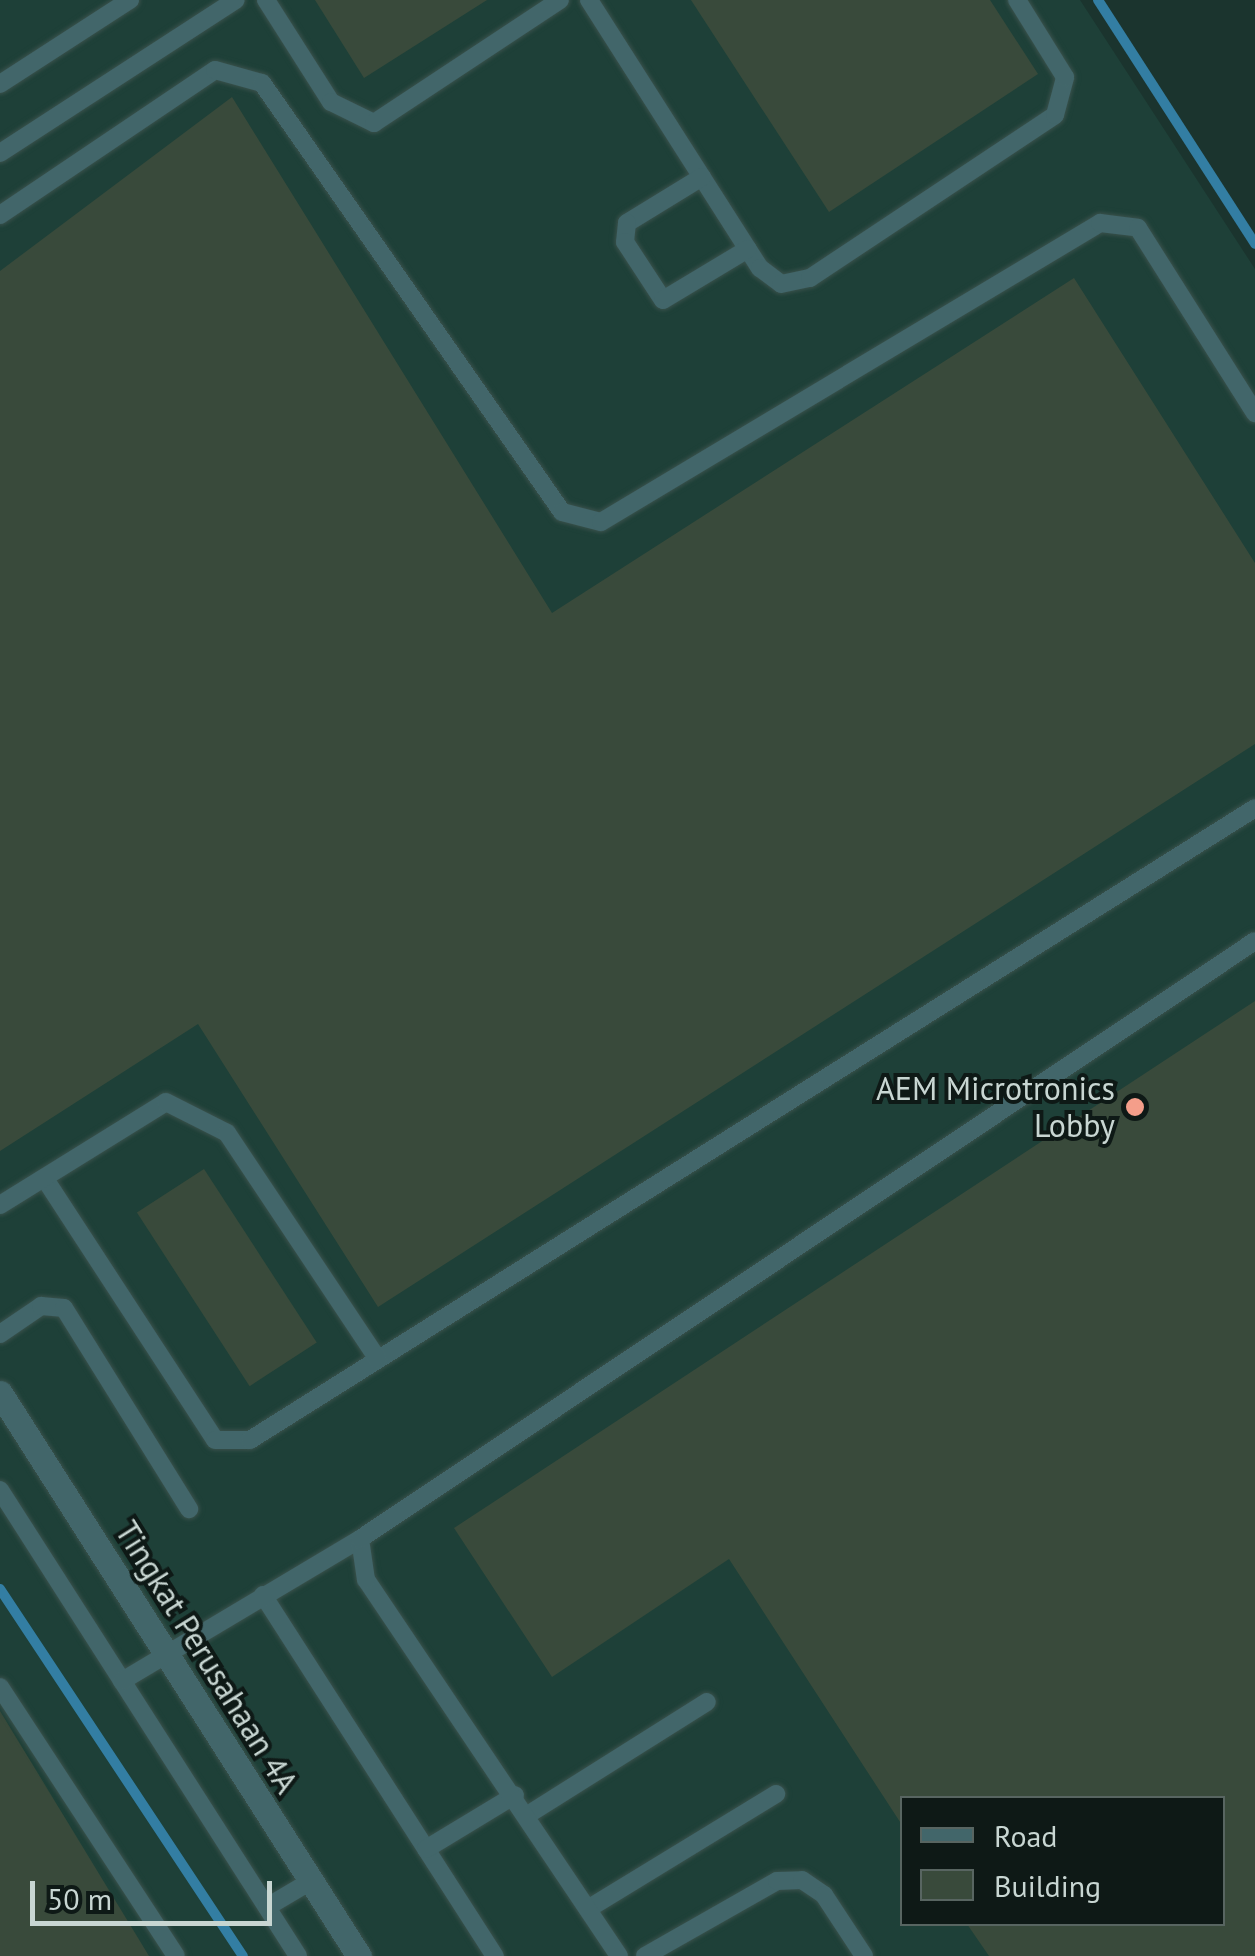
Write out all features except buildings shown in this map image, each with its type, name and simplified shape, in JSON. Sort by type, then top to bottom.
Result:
[{"type":"street","name":"Tingkat Perusahaan 4A","points":[[0,1392],[358,1956]]},
{"type":"lane","points":[[0,84],[130,0]]},
{"type":"lane","points":[[0,153],[236,0]]},
{"type":"lane","points":[[266,0],[332,102],[374,124],[560,0]]},
{"type":"lane","points":[[589,0],[748,250],[780,284],[810,278],[1055,115],[1064,77],[1017,0]]},
{"type":"lane","points":[[0,215],[215,70],[262,83],[562,512],[600,522],[1100,224],[1138,228],[1255,413]]},
{"type":"lane","points":[[702,178],[627,222],[635,256],[663,300],[748,250]]},
{"type":"lane","points":[[45,1179],[215,1440],[250,1440],[1255,808]]},
{"type":"lane","points":[[122,1681],[360,1538],[1255,941]]},
{"type":"lane","points":[[0,1205],[166,1102],[227,1133],[378,1359]]},
{"type":"lane","points":[[0,1334],[42,1306],[64,1308],[189,1508]]},
{"type":"lane","points":[[0,1490],[298,1956]]},
{"type":"lane","points":[[360,1538],[366,1580],[515,1794],[619,1956]]},
{"type":"lane","points":[[263,1595],[495,1956]]},
{"type":"lane","points":[[0,1687],[176,1956]]},
{"type":"lane","points":[[528,1814],[708,1702]]},
{"type":"lane","points":[[426,1849],[515,1794]]},
{"type":"lane","points":[[591,1907],[776,1794]]},
{"type":"lane","points":[[645,1956],[777,1881],[802,1880],[824,1895],[864,1956]]},
{"type":"lane","points":[[266,1907],[310,1881]]},
{"type":"shaded area","points":[[0,0],[1080,0],[1255,269],[1255,1956],[0,1956]]},
{"type":"waterway","points":[[1098,0],[1255,244]]},
{"type":"waterway","points":[[0,1589],[243,1956]]},
{"type":"place","name":"AEM Microtronics Lobby","points":[[1135,1107]]}]
